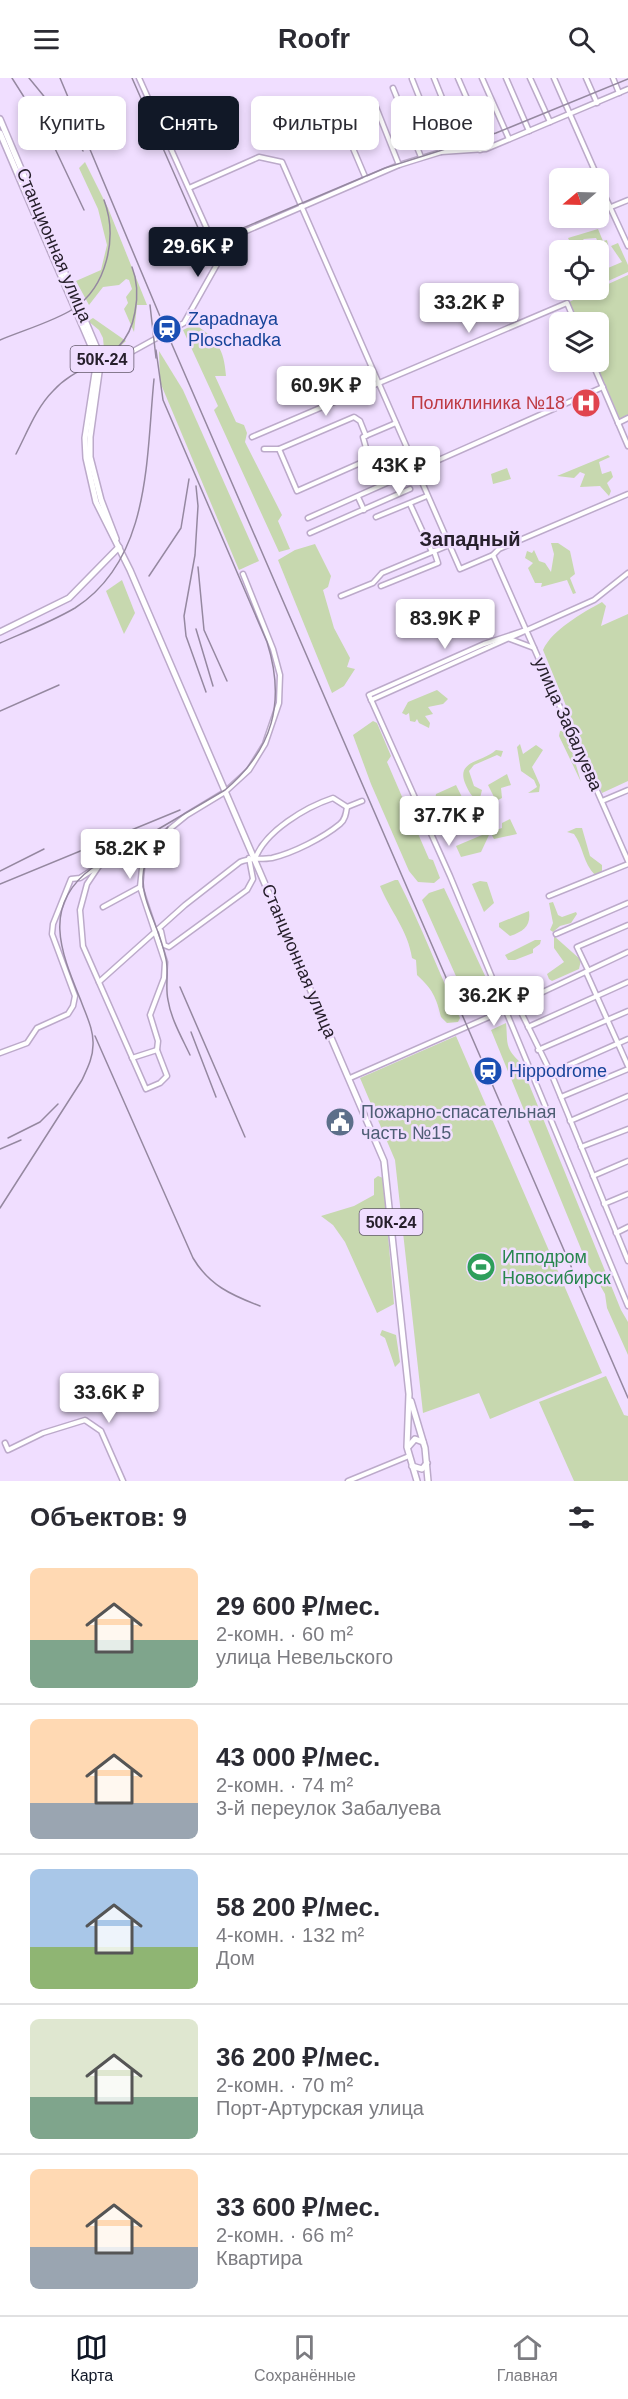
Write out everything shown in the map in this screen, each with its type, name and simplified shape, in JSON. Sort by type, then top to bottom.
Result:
[{"type":"main road","name":"Станционная улица","points":[[0,119],[101,358],[85,438],[86,458],[96,502],[119,547],[252,859],[350,1078],[386,1171],[409,1394]]},
{"type":"main road","name":"50К-24","points":[[0,133],[91,344],[99,371]]},
{"type":"main road","points":[[0,632],[69,598],[119,547]]},
{"type":"main road","name":"50К-24","points":[[409,1394],[424,1443],[428,1481]]},
{"type":"main road","name":"50К-24","points":[[409,1394],[408,1447],[417,1481]]},
{"type":"main road","points":[[408,1447],[415,1439],[424,1443]]},
{"type":"main road","points":[[412,1466],[422,1469],[427,1460]]},
{"type":"street","points":[[139,78],[214,242],[225,251]]},
{"type":"street","points":[[434,78],[441,96]]},
{"type":"street","points":[[458,78],[466,96]]},
{"type":"street","points":[[482,78],[509,139]]},
{"type":"street","points":[[506,78],[530,130]]},
{"type":"street","points":[[530,78],[550,122]]},
{"type":"street","points":[[554,78],[593,168]]},
{"type":"street","points":[[586,78],[597,103]]},
{"type":"street","points":[[613,78],[619,93]]},
{"type":"street","points":[[412,80],[441,152]]},
{"type":"street","points":[[393,88],[421,157]]},
{"type":"street","points":[[494,145],[628,89]]},
{"type":"street","points":[[379,115],[399,165]]},
{"type":"street","points":[[354,150],[366,179]]},
{"type":"street","points":[[99,371],[184,323],[234,237],[399,165],[441,152],[463,150]]},
{"type":"street","points":[[189,188],[259,158],[270,158],[282,162],[460,570],[494,555],[499,549],[628,494]]},
{"type":"street","points":[[611,207],[628,200]]},
{"type":"street","points":[[609,203],[628,246]]},
{"type":"street","points":[[252,437],[380,385],[567,303],[571,312]]},
{"type":"street","points":[[596,372],[628,446]]},
{"type":"street","points":[[308,518],[603,387]]},
{"type":"street","points":[[264,449],[279,449],[354,417],[360,421],[366,436]]},
{"type":"street","points":[[618,423],[628,418]]},
{"type":"street","points":[[279,449],[297,491],[365,461],[368,455],[363,437],[396,423]]},
{"type":"street","points":[[310,533],[410,489]]},
{"type":"street","points":[[376,517],[428,496]]},
{"type":"street","points":[[358,497],[364,510]]},
{"type":"street","points":[[381,586],[438,563],[410,503]]},
{"type":"street","points":[[341,596],[373,583],[382,573],[449,545]]},
{"type":"street","name":"улица Забалуева","points":[[494,555],[628,863]]},
{"type":"street","points":[[370,698],[484,644],[526,630],[594,600],[628,573]]},
{"type":"street","points":[[0,1053],[27,1043],[37,1028],[68,1014],[73,1006],[75,996],[52,934],[53,924],[71,879],[80,878],[137,843],[166,832],[187,815],[225,792],[249,770],[265,744],[271,731],[281,691],[280,675],[273,649],[243,574]]},
{"type":"street","points":[[370,698],[510,639],[526,630]]},
{"type":"street","points":[[510,639],[535,649]]},
{"type":"street","points":[[370,698],[450,876],[628,1306]]},
{"type":"street","points":[[602,801],[628,790]]},
{"type":"street","points":[[160,930],[165,945],[169,947],[247,890],[254,879],[252,859],[264,842],[304,812],[333,798],[347,807]]},
{"type":"street","points":[[347,807],[362,801]]},
{"type":"street","points":[[99,982],[230,869],[252,859],[280,856],[340,824],[345,818],[347,807]]},
{"type":"street","points":[[99,866],[87,884],[79,921],[83,946],[146,1089],[160,1083],[167,1076],[157,1050],[159,1046],[151,1023],[150,1010],[156,1002],[164,978],[165,962],[140,887],[143,859],[137,843]]},
{"type":"street","points":[[549,896],[628,863]]},
{"type":"street","points":[[103,908],[140,887]]},
{"type":"street","points":[[556,934],[628,903]]},
{"type":"street","points":[[561,1097],[628,1068],[577,947],[628,925]]},
{"type":"street","points":[[350,1078],[506,1010],[628,952]]},
{"type":"street","points":[[528,1027],[628,982]]},
{"type":"street","points":[[517,1004],[551,1073],[628,1260]]},
{"type":"street","points":[[538,1050],[628,1011]]},
{"type":"street","points":[[551,1073],[628,1039]]},
{"type":"street","points":[[132,1058],[157,1050]]},
{"type":"street","points":[[570,1121],[628,1096]]},
{"type":"street","points":[[581,1147],[628,1129]]},
{"type":"street","points":[[593,1176],[628,1161]]},
{"type":"street","points":[[604,1204],[628,1194]]},
{"type":"street","points":[[616,1233],[628,1227]]},
{"type":"street","points":[[5,1443],[8,1450],[43,1433],[85,1420],[101,1431],[123,1481]]},
{"type":"street","points":[[348,1481],[409,1456]]},
{"type":"green space","points":[[85,162],[108,208],[147,305],[137,305],[134,332],[124,309],[128,303],[126,297],[132,289],[129,280],[126,279],[119,285],[103,287],[89,305],[76,281],[101,270],[107,245],[98,209],[79,168]]},
{"type":"green space","points":[[598,229],[603,240],[596,238],[569,240],[568,238]]},
{"type":"green space","points":[[618,243],[628,265],[628,272],[609,281],[609,268],[622,262],[611,246]]},
{"type":"green space","points":[[628,275],[628,416],[620,419],[599,372],[609,372],[609,312],[574,312],[569,302],[609,300],[609,284]]},
{"type":"green space","points":[[93,318],[126,341],[105,360],[103,338],[99,330],[88,321]]},
{"type":"green space","points":[[195,324],[214,340],[221,351],[226,376],[215,376],[236,422],[244,425],[247,433],[245,442],[282,515],[278,521],[290,549],[279,552],[214,410],[218,406],[183,330]]},
{"type":"green space","points":[[159,351],[183,390],[259,561],[239,570],[160,382]]},
{"type":"green space","points":[[608,455],[610,457],[599,462],[602,474],[611,471],[613,477],[607,483],[611,491],[609,496],[600,486],[580,487],[585,474],[580,472],[574,478],[557,476]]},
{"type":"green space","points":[[507,468],[511,479],[493,484],[491,474]]},
{"type":"green space","points":[[551,543],[558,543],[570,551],[575,574],[570,578],[576,593],[573,594],[567,580],[541,587],[542,583],[535,583],[528,568],[533,563],[525,558],[527,551],[532,553],[534,550],[539,561],[545,563],[551,572],[554,554]]},
{"type":"green space","points":[[315,544],[331,576],[328,587],[323,590],[334,628],[350,658],[347,667],[355,669],[344,686],[332,693],[278,560],[295,550]]},
{"type":"green space","points":[[122,580],[135,613],[124,634],[106,591]]},
{"type":"green space","points":[[602,602],[606,606],[601,626],[628,614],[628,781],[602,793],[543,650],[560,629]]},
{"type":"green space","points":[[437,690],[448,699],[443,704],[428,707],[433,714],[425,716],[430,723],[429,728],[419,723],[417,719],[415,722],[410,721],[409,713],[406,715],[402,713],[408,702]]},
{"type":"green space","points":[[373,721],[377,723],[391,756],[387,762],[429,859],[433,860],[440,878],[434,883],[418,882],[409,871],[371,784],[353,735]]},
{"type":"green space","points":[[565,730],[572,742],[568,747],[578,760],[576,765],[581,782],[559,736],[560,731]]},
{"type":"green space","points":[[520,744],[523,754],[536,745],[543,750],[532,767],[540,785],[539,792],[528,793],[537,787],[534,780],[521,771],[517,747]]},
{"type":"green space","points":[[496,750],[503,751],[501,757],[497,755],[474,765],[469,771],[474,786],[482,790],[479,802],[466,786],[464,770],[473,762]]},
{"type":"green space","points":[[507,774],[511,785],[501,788],[502,798],[496,801],[488,785]]},
{"type":"green space","points":[[456,785],[462,797],[441,806],[439,810],[434,807],[436,794]]},
{"type":"green space","points":[[462,811],[470,816],[468,828],[458,831],[455,828],[459,822],[456,822],[449,831],[439,819],[452,817]]},
{"type":"green space","points":[[510,819],[517,834],[494,839],[490,832],[502,828],[502,823]]},
{"type":"green space","points":[[582,828],[590,856],[602,865],[602,871],[595,875],[574,834],[567,832]]},
{"type":"green space","points":[[482,835],[489,835],[481,852],[461,857],[456,846]]},
{"type":"green space","points":[[398,880],[422,932],[460,1018],[458,1022],[447,1023],[441,1017],[433,994],[417,975],[416,960],[412,958],[407,938],[380,886]]},
{"type":"green space","points":[[480,881],[487,882],[494,903],[484,912],[472,884]]},
{"type":"green space","points":[[444,888],[487,980],[471,986],[477,1010],[472,1012],[422,900],[429,893]]},
{"type":"green space","points":[[553,902],[558,915],[562,917],[576,912],[577,914],[571,923],[560,926],[553,932],[550,930],[553,923],[549,903]]},
{"type":"green space","points":[[529,911],[528,924],[519,932],[510,936],[499,927],[499,923]]},
{"type":"green space","points":[[554,936],[581,960],[579,969],[552,981],[547,974],[564,962],[554,948]]},
{"type":"green space","points":[[535,940],[541,940],[540,944],[533,949],[533,953],[515,960],[508,960],[505,955]]},
{"type":"green space","points":[[506,1023],[507,1040],[511,1053],[520,1062],[621,1310],[628,1322],[628,1355],[607,1308],[605,1294],[586,1261],[491,1030]]},
{"type":"green space","name":"Ипподром Новосибирск","points":[[456,1036],[602,1373],[490,1419],[479,1393],[423,1413],[395,1160],[360,1078]]},
{"type":"green space","points":[[378,1176],[383,1178],[394,1304],[377,1313],[345,1242],[333,1225],[321,1216],[354,1206],[374,1195],[374,1179]]},
{"type":"green space","points":[[382,1330],[396,1335],[400,1362],[395,1367],[385,1338],[380,1335]]},
{"type":"green space","points":[[606,1376],[624,1415],[628,1416],[628,1481],[574,1481],[539,1402]]},
{"type":"tram line","points":[[132,78],[199,230],[206,237],[217,239],[385,168],[496,133],[628,79]]},
{"type":"railway","points":[[12,78],[50,138],[84,210]]},
{"type":"railway","points":[[29,78],[70,128],[83,151]]},
{"type":"railway","points":[[60,78],[167,333],[628,1398]]},
{"type":"railway","points":[[0,340],[66,313],[85,300],[94,288],[101,275],[109,245],[110,230],[104,200]]},
{"type":"railway","points":[[16,454],[37,413],[53,391],[77,372],[113,352],[123,342],[130,329],[136,306],[136,284],[132,267]]},
{"type":"railway","points":[[150,305],[156,358]]},
{"type":"railway","points":[[0,1208],[82,1080],[92,1054],[91,1028],[62,947],[61,914],[66,898],[76,883],[92,868],[225,790],[254,758],[264,741],[275,704],[273,664],[267,642],[163,400],[156,350]]},
{"type":"railway","points":[[0,643],[75,608],[100,587],[118,563],[131,535],[140,505],[146,474],[154,379]]},
{"type":"railway","points":[[149,576],[181,528],[189,479]]},
{"type":"railway","points":[[196,486],[198,506],[195,555],[184,616],[186,636],[206,692]]},
{"type":"railway","points":[[198,567],[204,630],[227,681]]},
{"type":"railway","points":[[196,629],[213,686]]},
{"type":"railway","points":[[0,711],[59,685]]},
{"type":"railway","points":[[0,884],[180,810]]},
{"type":"railway","points":[[168,827],[153,846],[145,863],[144,893],[166,959],[169,1007],[190,1055]]},
{"type":"railway","points":[[0,871],[44,849]]},
{"type":"railway","points":[[180,987],[245,1137]]},
{"type":"railway","points":[[191,1032],[216,1097]]},
{"type":"railway","points":[[95,1036],[193,1258],[206,1275],[222,1288],[260,1306]]},
{"type":"railway","points":[[8,1138],[40,1122],[58,1104]]},
{"type":"railway","points":[[0,1149],[21,1140]]},
{"type":"place","name":"Zapadnaya Ploschadka","points":[[167,329]]},
{"type":"place","name":"Поликлиника №18","points":[[586,403]]},
{"type":"place","name":"Hippodrome","points":[[488,1071]]},
{"type":"place","name":"Пожарно-спасательная часть №15","points":[[340,1122]]},
{"type":"place","name":"Ипподром Новосибирск","points":[[481,1267]]},
{"type":"district","name":"Западный","points":[[470,539]]}]
